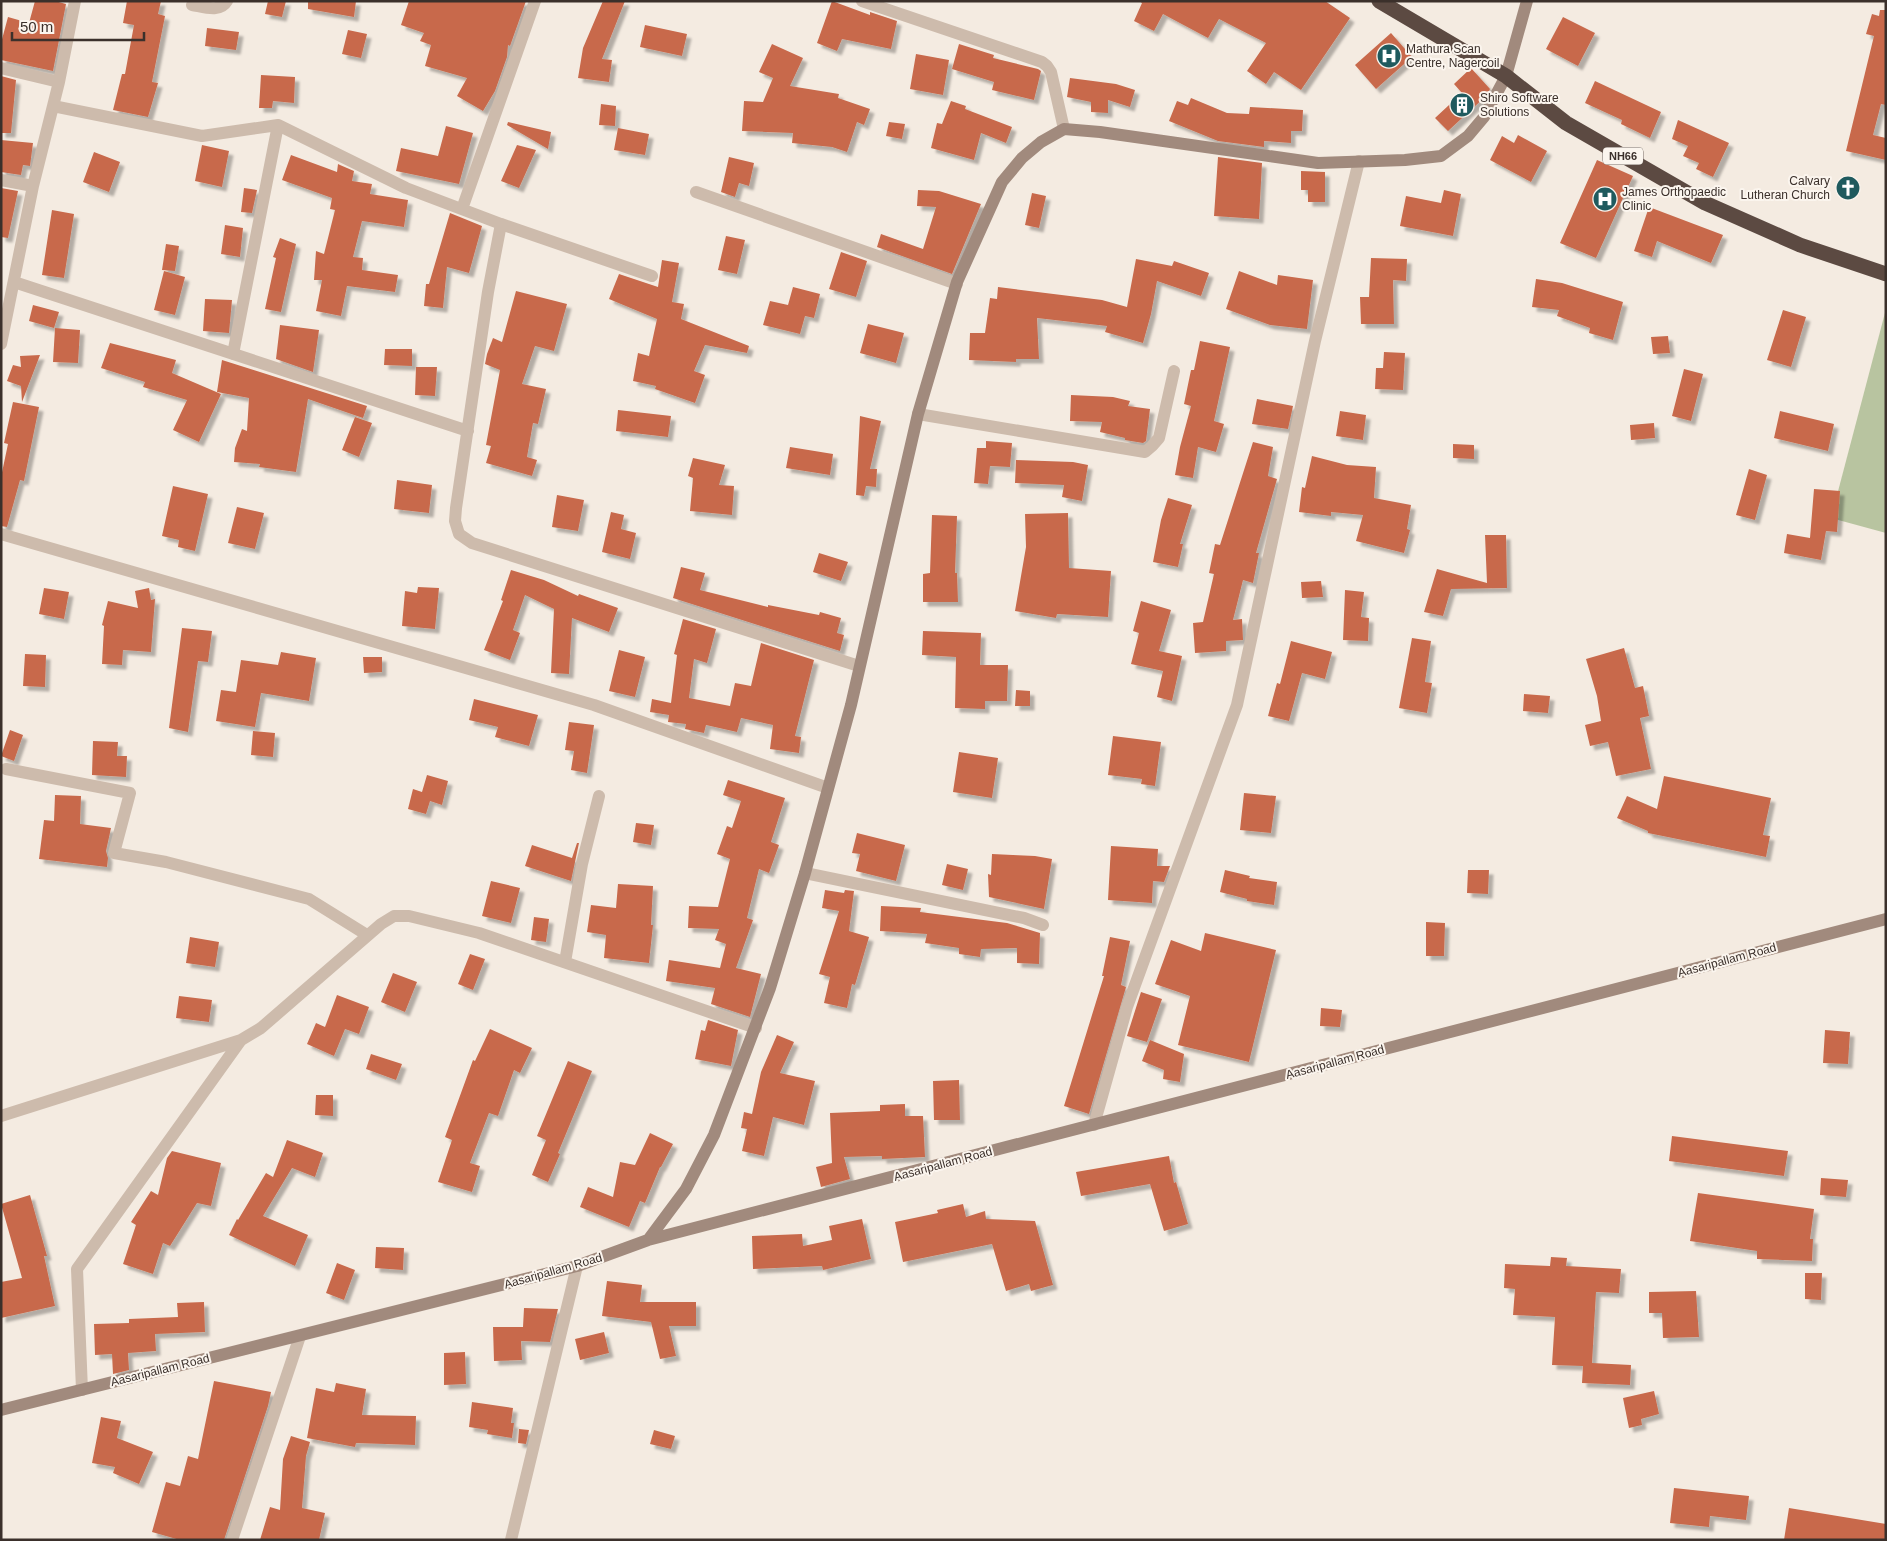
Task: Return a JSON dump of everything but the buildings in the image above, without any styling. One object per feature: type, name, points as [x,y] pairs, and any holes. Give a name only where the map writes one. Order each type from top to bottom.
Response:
[{"type":"highway","name":"NH66","points":[[1379,1],[1506,76],[1566,123],[1705,203],[1800,245],[1886,274]]},
{"type":"main road","points":[[648,1240],[686,1189],[710,1143],[770,988],[805,873],[851,705],[918,414],[956,284],[1002,182],[1022,158],[1041,142],[1064,129],[1100,132],[1318,163],[1405,160],[1441,156],[1468,136],[1484,117],[1506,76],[1527,1]]},
{"type":"main road","name":"Aasaripallam Road","points":[[1,1410],[577,1266],[648,1240],[1886,919]]},
{"type":"street","points":[[1,344],[5,310],[14,282],[33,186],[59,82],[75,1]]},
{"type":"street","points":[[192,4],[219,8],[225,6],[228,1]]},
{"type":"street","points":[[462,209],[535,1]]},
{"type":"street","points":[[862,1],[1042,62],[1047,66],[1053,77],[1064,129]]},
{"type":"street","points":[[1,68],[59,82]]},
{"type":"street","points":[[53,106],[202,136],[278,125],[406,188],[501,224],[652,276]]},
{"type":"street","points":[[233,354],[278,125]]},
{"type":"street","points":[[1094,1124],[1127,1007],[1237,705],[1315,341],[1359,161]]},
{"type":"street","points":[[1,180],[33,186]]},
{"type":"street","points":[[696,192],[956,284]]},
{"type":"street","points":[[501,224],[488,292],[455,521],[459,534],[472,543],[859,666]]},
{"type":"street","points":[[14,282],[468,431]]},
{"type":"street","points":[[918,414],[1145,452],[1159,438],[1174,371]]},
{"type":"street","points":[[1,534],[594,705],[828,788]]},
{"type":"street","points":[[6,769],[130,793],[114,853],[166,862],[309,899],[367,935]]},
{"type":"street","points":[[565,962],[582,864],[599,796]]},
{"type":"street","points":[[805,873],[1024,918],[1043,924]]},
{"type":"street","points":[[1,1116],[241,1040],[261,1028],[367,935],[394,916],[409,916],[479,933],[756,1028]]},
{"type":"street","points":[[82,1390],[77,1269],[241,1040]]},
{"type":"street","points":[[511,1540],[577,1266]]},
{"type":"street","points":[[232,1540],[300,1336]]},
{"type":"green space","points":[[1886,309],[1886,533],[1831,518]]},
{"type":"place","name":"Mathura Scan Centre, Nagercoil","points":[[1389,56]]},
{"type":"place","name":"Shiro Software Solutions","points":[[1462,105]]},
{"type":"place","name":"Calvary Lutheran Church","points":[[1848,188]]},
{"type":"place","name":"James Orthopaedic Clinic","points":[[1605,199]]}]
